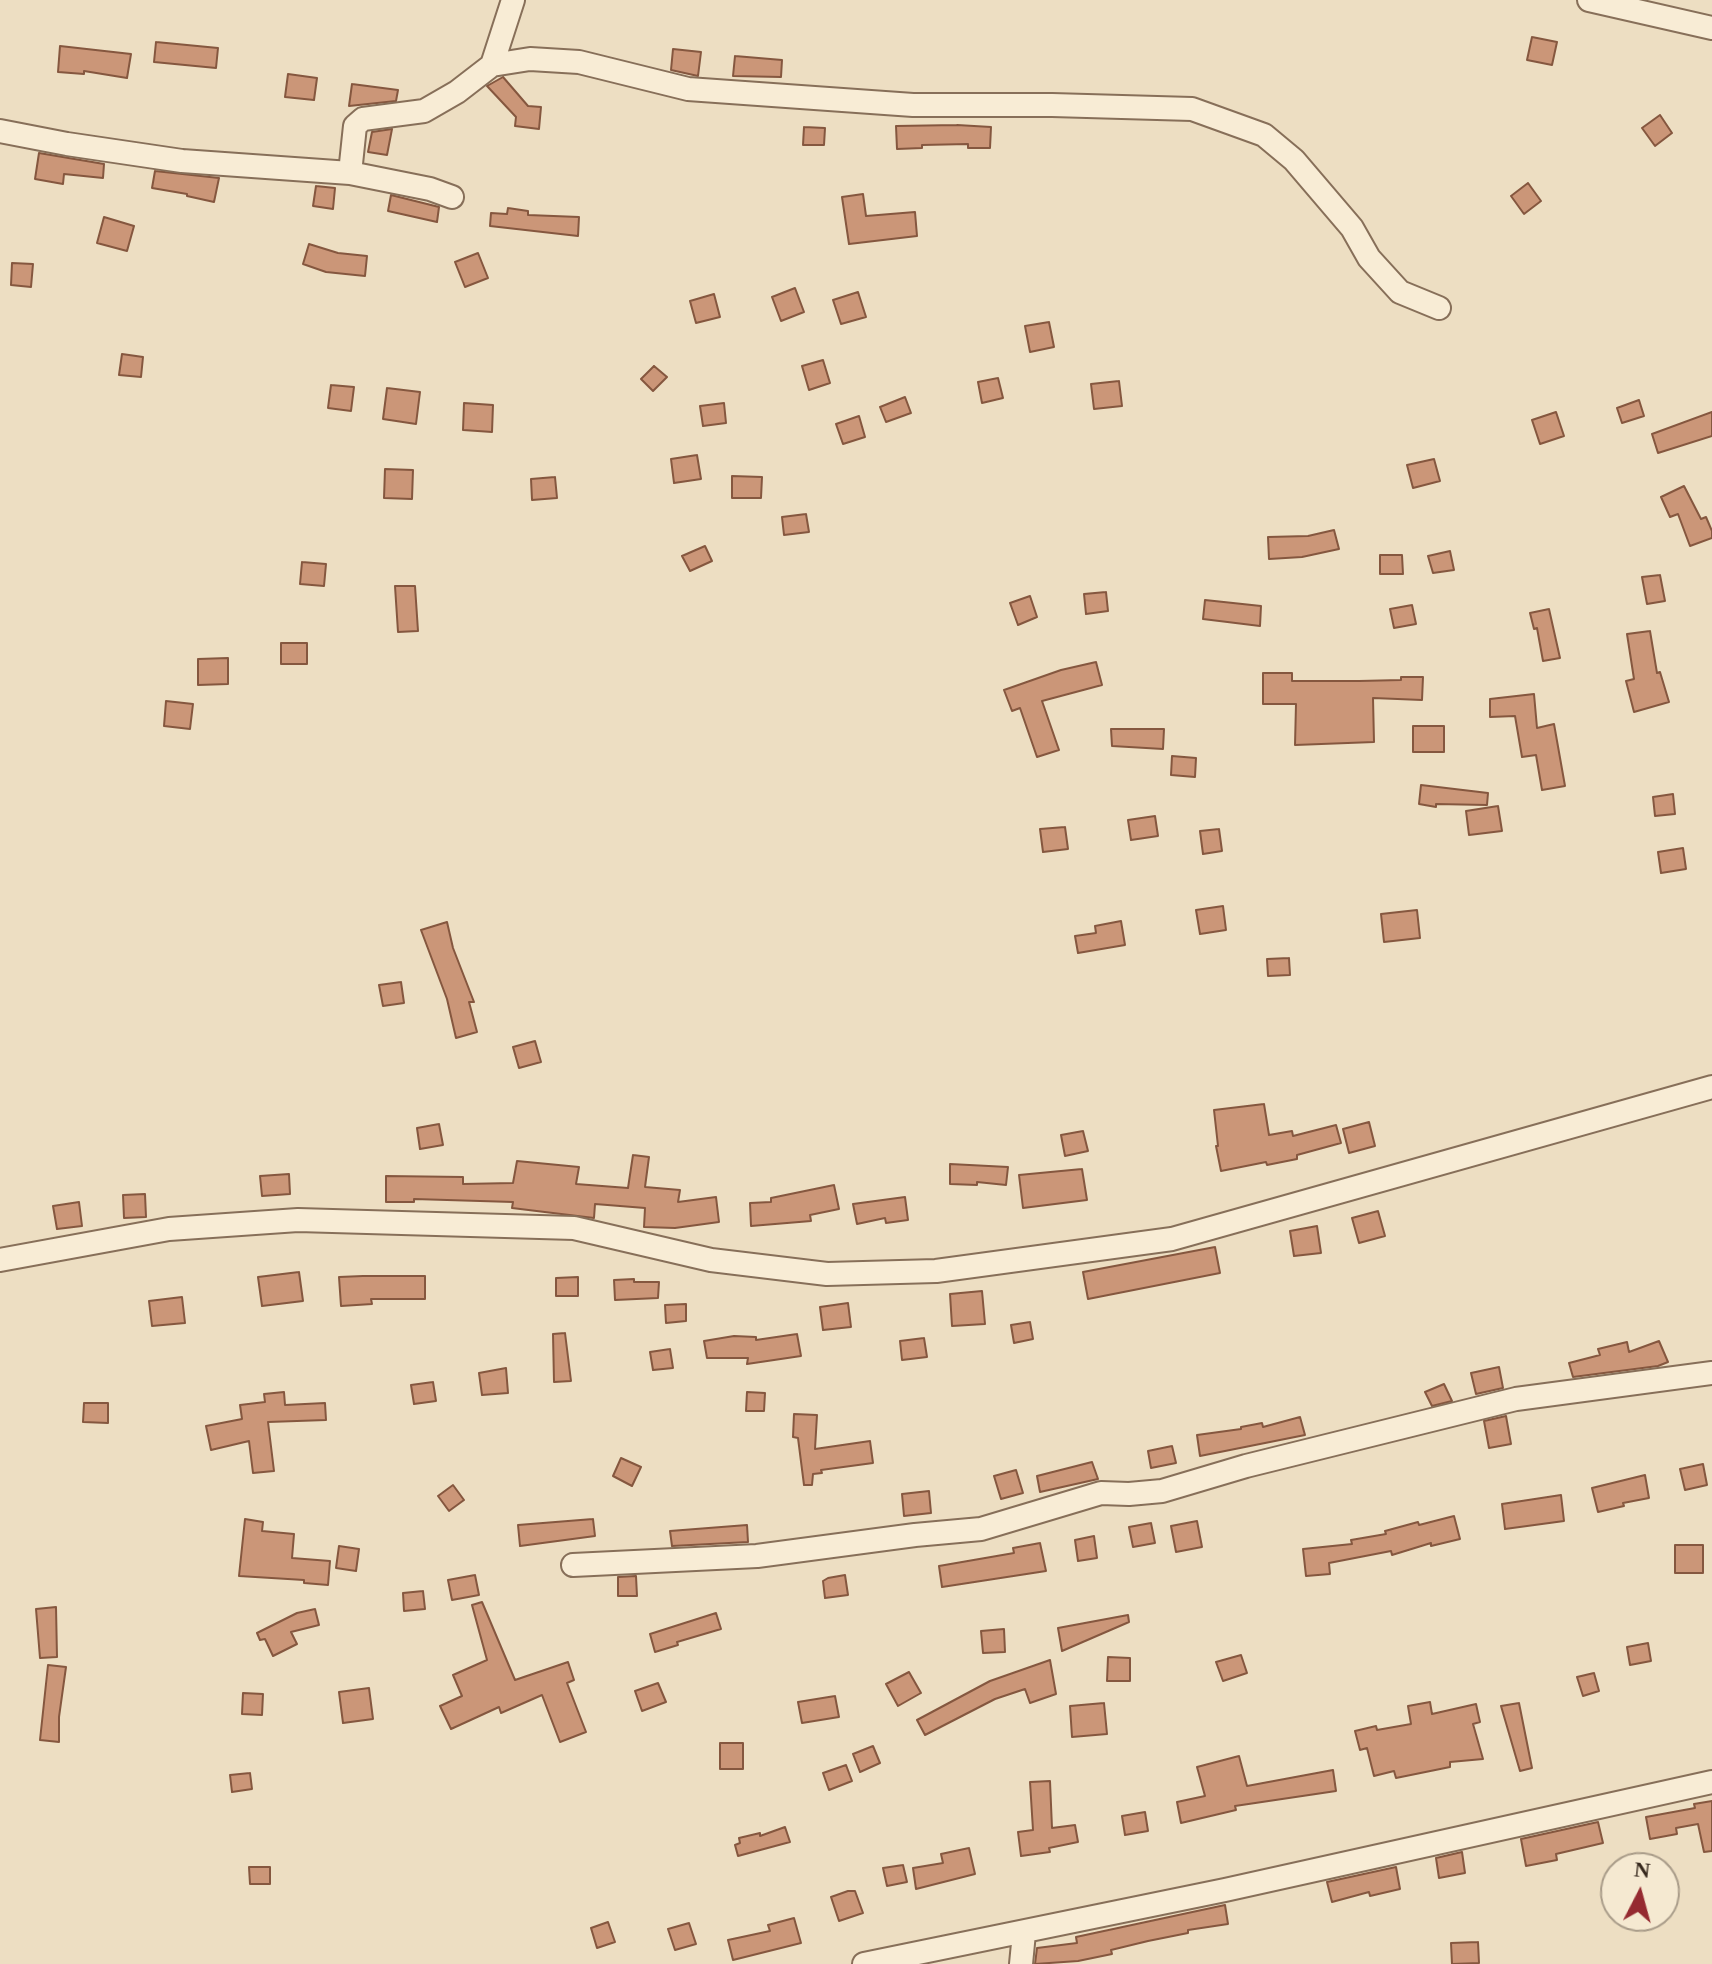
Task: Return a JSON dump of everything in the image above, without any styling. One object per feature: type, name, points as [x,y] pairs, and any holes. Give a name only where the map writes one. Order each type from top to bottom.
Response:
[{"type":"street","points":[[492,65],[513,0]]},
{"type":"street","points":[[1589,0],[1712,28]]},
{"type":"street","points":[[350,173],[355,126],[372,117],[424,111],[457,92],[492,65],[530,59],[579,62],[688,89],[913,105],[1192,109],[1264,135],[1294,160],[1352,228],[1369,258],[1400,292],[1439,308]]},
{"type":"street","points":[[0,131],[182,161],[350,173],[430,189],[452,197]]},
{"type":"street","points":[[0,1260],[169,1229],[298,1220],[574,1228],[711,1260],[827,1274],[936,1271],[1172,1239],[1712,1087]]},
{"type":"street","points":[[573,1565],[757,1556],[981,1529],[1101,1493],[1162,1491],[1246,1466],[1516,1399],[1712,1373]]},
{"type":"street","points":[[864,1964],[1024,1933],[1712,1782]]},
{"type":"street","points":[[1021,1964],[1024,1933]]},
{"type":"building","points":[[1532,37],[1557,42],[1552,65],[1527,60]]},
{"type":"building","points":[[156,42],[218,48],[216,68],[154,62]]},
{"type":"building","points":[[60,46],[131,54],[127,78],[84,71],[84,74],[58,72]]},
{"type":"building","points":[[673,49],[701,52],[698,76],[671,70]]},
{"type":"building","points":[[735,56],[782,60],[781,77],[733,76]]},
{"type":"building","points":[[288,74],[317,78],[314,100],[285,97]]},
{"type":"building","points":[[503,77],[528,106],[541,107],[539,129],[515,126],[516,117],[487,86]]},
{"type":"building","points":[[352,84],[398,90],[396,101],[349,106]]},
{"type":"building","points":[[1660,115],[1672,133],[1655,146],[1642,128]]},
{"type":"building","points":[[896,126],[991,127],[990,148],[968,148],[968,144],[897,149]]},
{"type":"building","points":[[804,127],[825,128],[824,145],[803,145]]},
{"type":"building","points":[[392,129],[387,155],[368,152],[372,132]]},
{"type":"building","points":[[39,153],[104,164],[103,178],[64,174],[63,184],[35,179]]},
{"type":"building","points":[[155,171],[219,178],[214,202],[152,188]]},
{"type":"building","points":[[1528,183],[1541,201],[1524,214],[1511,196]]},
{"type":"building","points":[[316,186],[335,188],[333,209],[313,206]]},
{"type":"building","points":[[863,194],[866,216],[915,212],[917,236],[849,244],[842,197]]},
{"type":"building","points":[[391,195],[439,207],[437,222],[388,211]]},
{"type":"building","points":[[508,208],[528,211],[528,215],[579,217],[578,236],[490,226],[491,213],[507,214]]},
{"type":"building","points":[[104,217],[134,226],[127,251],[97,243]]},
{"type":"building","points":[[309,244],[338,253],[367,256],[365,276],[326,272],[303,264]]},
{"type":"building","points":[[478,253],[488,278],[465,287],[455,262]]},
{"type":"building","points":[[12,263],[33,264],[31,287],[11,285]]},
{"type":"building","points":[[795,288],[804,312],[781,321],[772,297]]},
{"type":"building","points":[[858,292],[866,317],[841,324],[833,300]]},
{"type":"building","points":[[714,294],[720,317],[696,323],[690,301]]},
{"type":"building","points":[[1049,322],[1054,347],[1030,352],[1025,326]]},
{"type":"building","points":[[122,354],[143,357],[141,377],[119,375]]},
{"type":"building","points":[[823,360],[830,383],[809,390],[802,366]]},
{"type":"building","points":[[654,366],[667,377],[653,391],[641,379]]},
{"type":"building","points":[[998,378],[1003,398],[982,403],[978,382]]},
{"type":"building","points":[[1119,381],[1122,406],[1094,409],[1091,384]]},
{"type":"building","points":[[331,385],[354,387],[351,411],[328,408]]},
{"type":"building","points":[[387,388],[420,392],[416,424],[383,419]]},
{"type":"building","points":[[905,397],[911,413],[886,422],[880,407]]},
{"type":"building","points":[[1639,400],[1644,416],[1622,423],[1617,408]]},
{"type":"building","points":[[464,403],[493,405],[492,432],[463,430]]},
{"type":"building","points":[[724,403],[726,423],[703,426],[700,406]]},
{"type":"building","points":[[1556,412],[1564,436],[1540,444],[1532,420]]},
{"type":"building","points":[[1712,412],[1712,436],[1658,453],[1652,434]]},
{"type":"building","points":[[859,416],[865,437],[843,444],[836,424]]},
{"type":"building","points":[[697,455],[701,479],[674,483],[671,459]]},
{"type":"building","points":[[1434,459],[1440,481],[1413,488],[1407,465]]},
{"type":"building","points":[[385,469],[413,470],[412,499],[384,498]]},
{"type":"building","points":[[732,476],[762,477],[761,498],[732,498]]},
{"type":"building","points":[[555,477],[557,498],[532,500],[531,479]]},
{"type":"building","points":[[1684,486],[1701,519],[1706,517],[1712,531],[1712,538],[1690,546],[1678,514],[1670,517],[1661,497]]},
{"type":"building","points":[[806,514],[809,532],[784,535],[782,517]]},
{"type":"building","points":[[1334,530],[1339,549],[1302,557],[1269,559],[1268,537],[1308,536]]},
{"type":"building","points":[[705,546],[712,561],[690,571],[682,556]]},
{"type":"building","points":[[1450,551],[1454,570],[1433,573],[1428,556]]},
{"type":"building","points":[[1380,555],[1402,555],[1403,574],[1380,574]]},
{"type":"building","points":[[302,562],[326,564],[324,586],[300,584]]},
{"type":"building","points":[[1660,575],[1665,601],[1647,604],[1642,577]]},
{"type":"building","points":[[395,586],[415,586],[418,631],[398,632]]},
{"type":"building","points":[[1106,592],[1108,611],[1086,614],[1084,594]]},
{"type":"building","points":[[1030,596],[1037,617],[1018,625],[1010,603]]},
{"type":"building","points":[[1205,600],[1261,606],[1260,626],[1203,619]]},
{"type":"building","points":[[1412,605],[1416,624],[1394,628],[1390,609]]},
{"type":"building","points":[[1549,609],[1560,658],[1543,661],[1537,628],[1534,629],[1530,613]]},
{"type":"building","points":[[1650,631],[1657,673],[1660,672],[1669,702],[1634,712],[1626,681],[1634,679],[1627,634]]},
{"type":"building","points":[[281,643],[307,643],[307,664],[281,664]]},
{"type":"building","points":[[228,658],[228,684],[198,685],[198,659]]},
{"type":"building","points":[[1096,662],[1102,685],[1042,701],[1059,750],[1037,757],[1020,708],[1012,711],[1004,690],[1061,670]]},
{"type":"building","points":[[1263,673],[1292,673],[1292,681],[1423,677],[1422,700],[1373,698],[1374,742],[1295,745],[1296,704],[1263,704]]},
{"type":"building","points":[[1534,694],[1537,728],[1554,724],[1565,786],[1542,790],[1536,755],[1522,757],[1515,716],[1490,717],[1490,699]]},
{"type":"building","points":[[166,701],[193,704],[190,729],[164,726]]},
{"type":"building","points":[[1413,726],[1444,726],[1444,752],[1413,752]]},
{"type":"building","points":[[1111,729],[1164,729],[1163,749],[1112,746]]},
{"type":"building","points":[[1172,756],[1196,758],[1195,777],[1171,775]]},
{"type":"building","points":[[1421,785],[1488,793],[1487,805],[1436,804],[1436,807],[1419,804]]},
{"type":"building","points":[[1673,794],[1675,814],[1655,816],[1653,797]]},
{"type":"building","points":[[1498,806],[1502,831],[1469,835],[1466,811]]},
{"type":"building","points":[[1155,816],[1158,836],[1131,840],[1128,820]]},
{"type":"building","points":[[1065,827],[1068,849],[1043,852],[1040,829]]},
{"type":"building","points":[[1219,829],[1222,851],[1203,854],[1200,831]]},
{"type":"building","points":[[1683,848],[1686,869],[1661,873],[1658,852]]},
{"type":"building","points":[[1223,906],[1226,930],[1200,934],[1196,910]]},
{"type":"building","points":[[1417,910],[1420,938],[1384,942],[1381,914]]},
{"type":"building","points":[[1121,921],[1125,945],[1078,953],[1075,936],[1096,933],[1095,926]]},
{"type":"building","points":[[447,922],[453,948],[474,1002],[469,1002],[477,1032],[456,1038],[447,999],[421,930]]},
{"type":"building","points":[[1289,958],[1290,975],[1268,976],[1267,959]]},
{"type":"building","points":[[401,982],[404,1003],[383,1006],[379,985]]},
{"type":"building","points":[[535,1041],[541,1062],[519,1068],[513,1047]]},
{"type":"building","points":[[1264,1104],[1269,1135],[1292,1131],[1293,1136],[1336,1125],[1341,1143],[1297,1155],[1297,1159],[1221,1171],[1214,1110]]},
{"type":"building","points":[[1369,1122],[1375,1146],[1349,1153],[1343,1129]]},
{"type":"building","points":[[439,1124],[443,1145],[420,1149],[417,1128]]},
{"type":"building","points":[[1083,1131],[1088,1151],[1065,1156],[1061,1135]]},
{"type":"building","points":[[633,1155],[649,1157],[645,1187],[680,1190],[678,1202],[716,1197],[719,1222],[675,1228],[644,1227],[645,1208],[595,1204],[594,1218],[512,1208],[513,1202],[414,1199],[414,1202],[386,1202],[386,1176],[463,1177],[463,1184],[513,1183],[517,1161],[579,1167],[576,1184],[628,1188]]},
{"type":"building","points":[[950,1164],[1008,1167],[1006,1185],[977,1182],[977,1185],[950,1184]]},
{"type":"building","points":[[1082,1169],[1087,1200],[1023,1208],[1019,1175]]},
{"type":"building","points":[[289,1174],[290,1194],[262,1196],[260,1176]]},
{"type":"building","points":[[834,1185],[839,1209],[810,1215],[811,1221],[751,1226],[750,1203],[771,1202],[771,1198]]},
{"type":"building","points":[[145,1194],[146,1217],[124,1218],[123,1195]]},
{"type":"building","points":[[905,1197],[908,1220],[886,1223],[885,1218],[857,1224],[853,1204]]},
{"type":"building","points":[[79,1202],[82,1226],[57,1229],[53,1206]]},
{"type":"building","points":[[1378,1211],[1385,1236],[1359,1243],[1352,1218]]},
{"type":"building","points":[[1317,1226],[1321,1253],[1294,1256],[1290,1231]]},
{"type":"building","points":[[1215,1247],[1220,1273],[1088,1299],[1083,1272]]},
{"type":"building","points":[[299,1272],[303,1301],[262,1306],[258,1277]]},
{"type":"building","points":[[425,1276],[425,1299],[371,1299],[372,1304],[341,1306],[339,1277]]},
{"type":"building","points":[[578,1277],[578,1296],[556,1296],[556,1278]]},
{"type":"building","points":[[634,1279],[634,1282],[659,1282],[658,1298],[615,1300],[614,1280]]},
{"type":"building","points":[[982,1291],[985,1324],[952,1326],[950,1294]]},
{"type":"building","points":[[182,1297],[185,1323],[152,1326],[149,1301]]},
{"type":"building","points":[[848,1303],[851,1327],[823,1330],[820,1307]]},
{"type":"building","points":[[686,1304],[686,1321],[666,1323],[665,1305]]},
{"type":"building","points":[[1030,1322],[1033,1339],[1014,1343],[1011,1325]]},
{"type":"building","points":[[565,1333],[571,1381],[554,1382],[553,1334]]},
{"type":"building","points":[[797,1334],[801,1356],[747,1364],[748,1358],[707,1358],[704,1341],[734,1336],[756,1337],[756,1340]]},
{"type":"building","points":[[924,1338],[927,1357],[902,1360],[900,1341]]},
{"type":"building","points":[[1659,1341],[1668,1362],[1573,1377],[1569,1363],[1600,1355],[1598,1349],[1627,1342],[1629,1352]]},
{"type":"building","points":[[670,1349],[673,1368],[653,1370],[650,1352]]},
{"type":"building","points":[[1499,1367],[1503,1388],[1476,1394],[1471,1373]]},
{"type":"building","points":[[506,1368],[508,1393],[482,1395],[479,1373]]},
{"type":"building","points":[[433,1382],[436,1401],[414,1404],[411,1385]]},
{"type":"building","points":[[1444,1384],[1452,1401],[1432,1406],[1425,1392]]},
{"type":"building","points":[[284,1392],[285,1405],[325,1403],[326,1420],[268,1422],[274,1471],[253,1473],[249,1441],[211,1450],[206,1426],[242,1419],[240,1405],[265,1402],[264,1394]]},
{"type":"building","points":[[747,1392],[765,1393],[764,1411],[746,1411]]},
{"type":"building","points":[[84,1403],[108,1403],[108,1423],[83,1422]]},
{"type":"building","points":[[794,1414],[817,1415],[815,1449],[870,1441],[873,1463],[821,1470],[822,1473],[813,1474],[812,1485],[804,1485],[798,1438],[793,1437]]},
{"type":"building","points":[[1506,1416],[1511,1444],[1489,1448],[1484,1421]]},
{"type":"building","points":[[1300,1417],[1305,1435],[1200,1456],[1197,1435],[1262,1423],[1263,1427]]},
{"type":"building","points":[[1172,1446],[1176,1463],[1151,1468],[1148,1451]]},
{"type":"building","points":[[621,1458],[641,1467],[632,1486],[613,1476]]},
{"type":"building","points":[[1092,1462],[1098,1479],[1040,1492],[1037,1476]]},
{"type":"building","points":[[1703,1464],[1707,1485],[1685,1490],[1680,1469]]},
{"type":"building","points":[[1016,1470],[1023,1493],[1001,1499],[994,1476]]},
{"type":"building","points":[[1645,1475],[1649,1498],[1598,1512],[1592,1488]]},
{"type":"building","points":[[453,1485],[464,1500],[449,1511],[438,1496]]},
{"type":"building","points":[[929,1491],[931,1513],[904,1516],[902,1494]]},
{"type":"building","points":[[1561,1495],[1564,1521],[1505,1529],[1502,1504]]},
{"type":"building","points":[[1454,1516],[1460,1539],[1431,1546],[1431,1543],[1392,1555],[1391,1551],[1329,1563],[1330,1574],[1306,1576],[1303,1549],[1352,1544],[1351,1540]]},
{"type":"building","points":[[245,1519],[263,1522],[262,1531],[294,1534],[292,1558],[330,1561],[328,1585],[304,1583],[304,1580],[239,1576]]},
{"type":"building","points":[[593,1519],[595,1536],[520,1546],[518,1525]]},
{"type":"building","points":[[1197,1521],[1202,1547],[1176,1552],[1171,1526]]},
{"type":"building","points":[[1151,1523],[1155,1543],[1133,1547],[1129,1527]]},
{"type":"building","points":[[747,1525],[748,1542],[672,1546],[670,1531]]},
{"type":"building","points":[[1094,1536],[1097,1558],[1078,1561],[1075,1540]]},
{"type":"building","points":[[1040,1543],[1046,1571],[942,1587],[939,1566],[1014,1553],[1013,1548]]},
{"type":"building","points":[[1675,1545],[1703,1545],[1703,1573],[1675,1573]]},
{"type":"building","points":[[339,1546],[359,1549],[356,1571],[336,1568]]},
{"type":"building","points":[[475,1575],[479,1595],[452,1600],[448,1580]]},
{"type":"building","points":[[845,1575],[848,1595],[825,1598],[823,1581]]},
{"type":"building","points":[[636,1576],[637,1596],[618,1596],[618,1577]]},
{"type":"building","points":[[423,1591],[425,1609],[404,1611],[403,1593]]},
{"type":"building","points":[[482,1602],[515,1680],[568,1662],[574,1680],[567,1683],[586,1732],[560,1742],[542,1695],[501,1713],[499,1707],[451,1729],[440,1706],[462,1696],[453,1675],[487,1660],[472,1605]]},
{"type":"building","points":[[56,1607],[57,1657],[40,1658],[36,1609]]},
{"type":"building","points":[[315,1609],[319,1625],[291,1632],[297,1644],[273,1656],[265,1639],[260,1640],[257,1633],[297,1613]]},
{"type":"building","points":[[716,1613],[721,1629],[655,1652],[650,1634]]},
{"type":"building","points":[[1128,1615],[1129,1622],[1062,1651],[1058,1628]]},
{"type":"building","points":[[1004,1629],[1005,1652],[983,1653],[981,1631]]},
{"type":"building","points":[[1648,1643],[1651,1661],[1630,1665],[1627,1647]]},
{"type":"building","points":[[1241,1655],[1247,1673],[1223,1681],[1216,1662]]},
{"type":"building","points":[[1108,1657],[1130,1658],[1130,1681],[1107,1681]]},
{"type":"building","points":[[1050,1660],[1056,1694],[1030,1703],[1025,1689],[995,1699],[925,1735],[917,1720],[990,1681]]},
{"type":"building","points":[[48,1665],[66,1667],[59,1742],[40,1740]]},
{"type":"building","points":[[909,1672],[921,1693],[898,1706],[886,1684]]},
{"type":"building","points":[[1594,1673],[1599,1691],[1583,1696],[1577,1677]]},
{"type":"building","points":[[658,1683],[666,1702],[642,1711],[635,1691]]},
{"type":"building","points":[[369,1688],[373,1719],[343,1723],[339,1692]]},
{"type":"building","points":[[243,1693],[263,1694],[262,1715],[242,1714]]},
{"type":"building","points":[[835,1696],[839,1717],[802,1723],[798,1702]]},
{"type":"building","points":[[1430,1702],[1432,1714],[1476,1704],[1480,1722],[1473,1724],[1483,1759],[1450,1762],[1450,1767],[1396,1778],[1394,1771],[1374,1776],[1367,1748],[1360,1750],[1355,1731],[1411,1724],[1408,1706]]},
{"type":"building","points":[[1104,1703],[1107,1734],[1072,1737],[1070,1706]]},
{"type":"building","points":[[1519,1703],[1532,1768],[1520,1771],[1501,1706]]},
{"type":"building","points":[[720,1743],[743,1743],[743,1769],[720,1769]]},
{"type":"building","points":[[873,1746],[880,1763],[860,1772],[853,1754]]},
{"type":"building","points":[[1239,1756],[1247,1786],[1333,1770],[1336,1791],[1235,1806],[1236,1810],[1181,1823],[1177,1802],[1205,1796],[1197,1767]]},
{"type":"building","points":[[846,1765],[852,1781],[829,1790],[823,1773]]},
{"type":"building","points":[[250,1773],[252,1789],[232,1792],[230,1775]]},
{"type":"building","points":[[1050,1781],[1052,1828],[1075,1825],[1078,1842],[1049,1848],[1050,1852],[1021,1856],[1018,1832],[1033,1830],[1030,1782]]},
{"type":"building","points":[[1712,1801],[1712,1851],[1704,1852],[1698,1824],[1676,1828],[1677,1834],[1650,1839],[1646,1817],[1695,1808],[1694,1804]]},
{"type":"building","points":[[1145,1812],[1148,1831],[1125,1835],[1122,1816]]},
{"type":"building","points":[[1598,1822],[1603,1843],[1556,1854],[1557,1860],[1526,1866],[1521,1839]]},
{"type":"building","points":[[785,1827],[790,1842],[738,1856],[735,1845],[740,1843],[739,1838],[760,1833],[760,1836]]},
{"type":"building","points":[[969,1848],[975,1874],[916,1889],[913,1868],[943,1863],[941,1854]]},
{"type":"building","points":[[1462,1852],[1465,1873],[1439,1878],[1436,1858]]},
{"type":"building","points":[[903,1865],[907,1882],[887,1886],[883,1868]]},
{"type":"building","points":[[249,1867],[270,1867],[270,1884],[250,1884]]},
{"type":"building","points":[[1396,1867],[1400,1889],[1370,1896],[1369,1892],[1332,1902],[1327,1882]]},
{"type":"building","points":[[855,1891],[863,1913],[839,1921],[831,1897]]},
{"type":"building","points":[[1225,1905],[1228,1924],[1188,1930],[1188,1933],[1111,1950],[1112,1954],[1078,1961],[1035,1964],[1037,1948],[1077,1943],[1076,1937]]},
{"type":"building","points":[[794,1918],[801,1943],[733,1960],[728,1940],[770,1931],[768,1925]]},
{"type":"building","points":[[608,1922],[615,1942],[597,1948],[591,1928]]},
{"type":"building","points":[[689,1923],[696,1944],[675,1950],[668,1929]]},
{"type":"building","points":[[1478,1942],[1479,1963],[1452,1964],[1451,1943]]}]
